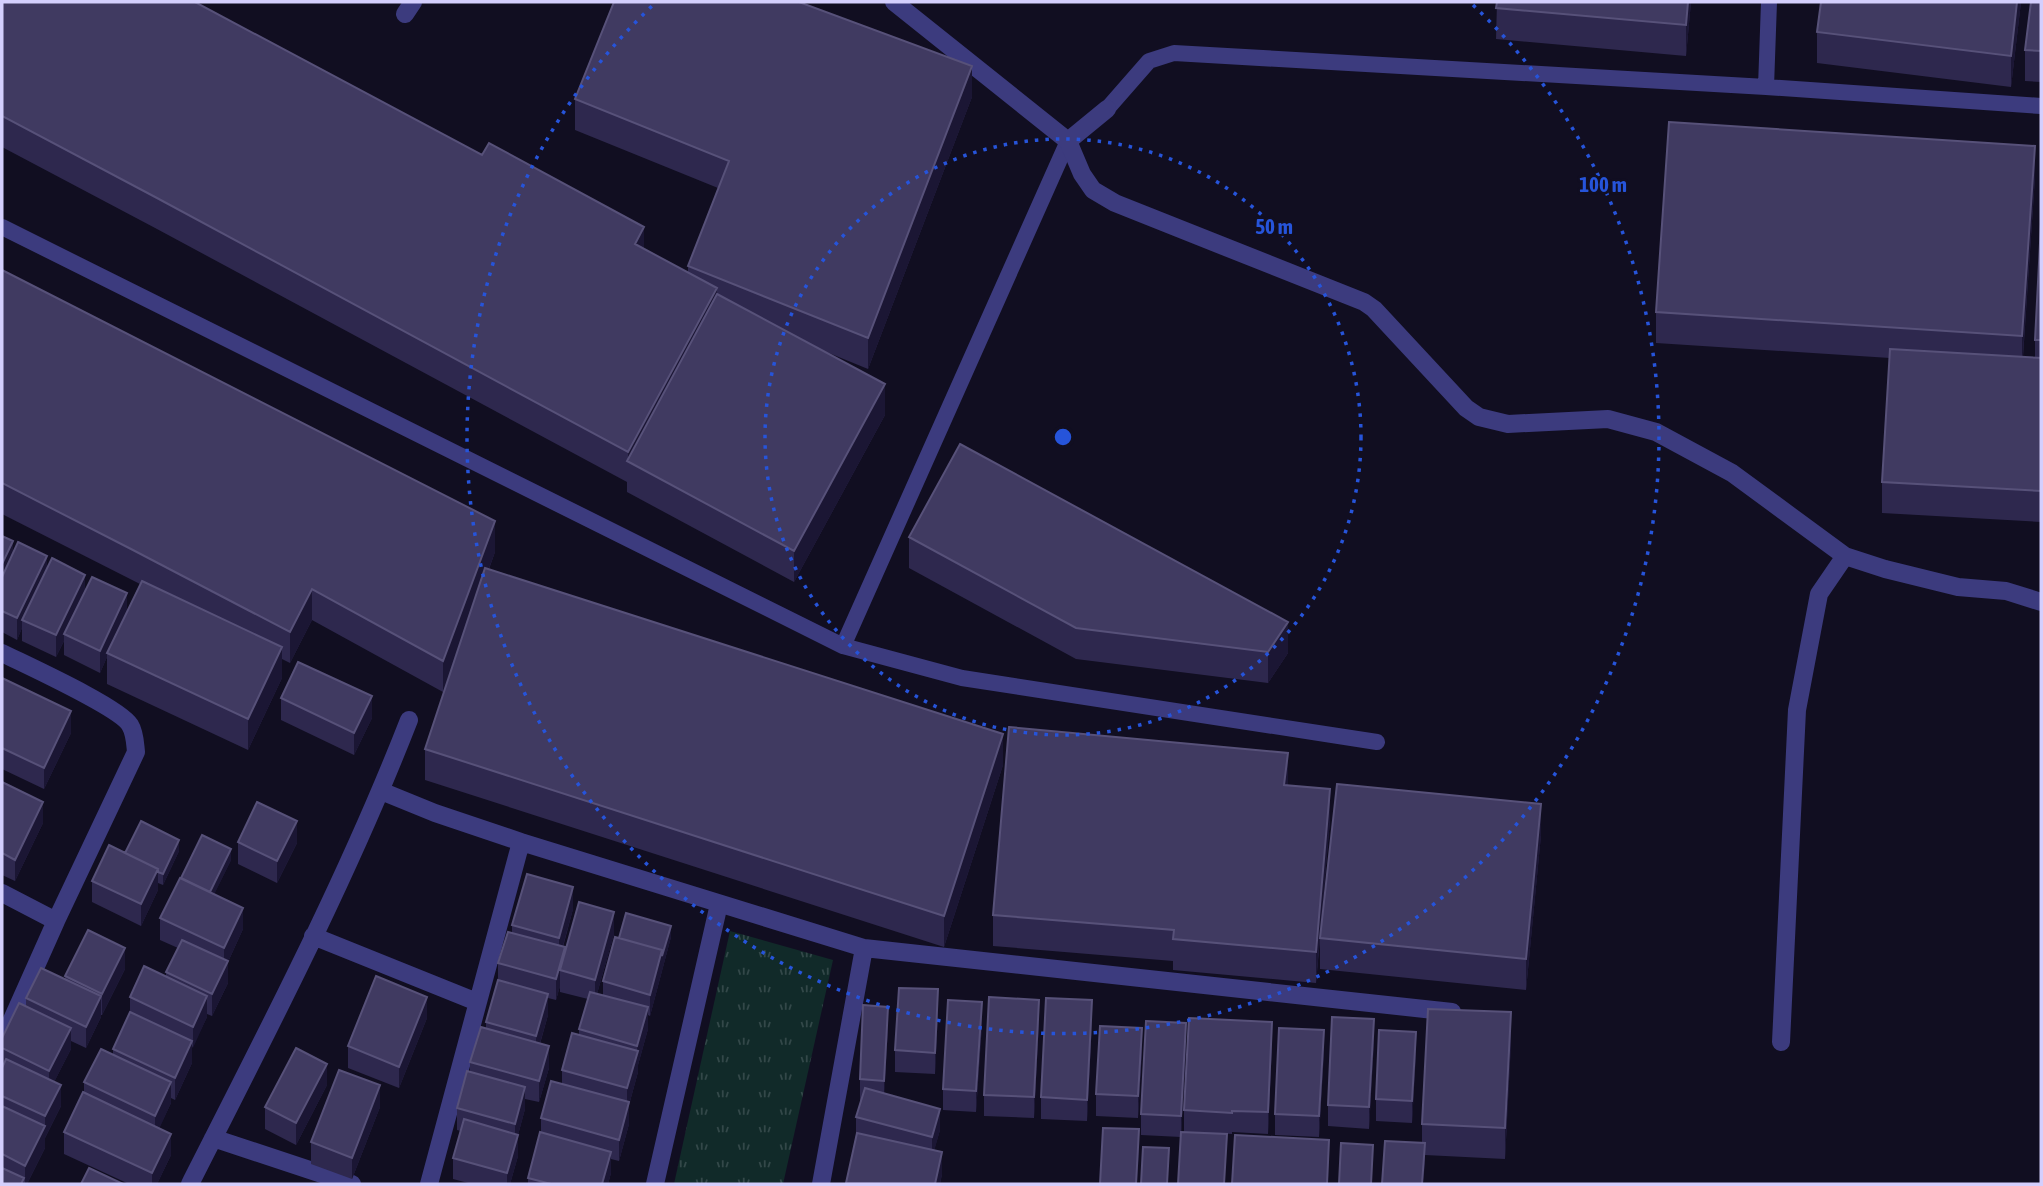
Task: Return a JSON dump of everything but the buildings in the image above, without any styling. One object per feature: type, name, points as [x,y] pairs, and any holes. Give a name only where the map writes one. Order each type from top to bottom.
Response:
[{"type":"street","points":[[894,2],[1068,141],[1082,174],[1093,190],[1115,203],[1364,302],[1374,309],[1466,408],[1479,417],[1508,424],[1608,419],[1656,432],[1732,473],[1845,556],[1958,587],[2006,591],[2041,602]]},
{"type":"street","points":[[1068,141],[1107,109]]},
{"type":"street","points":[[1781,1042],[1797,710],[1819,594],[1845,556]]},
{"type":"street","points":[[2,653],[110,708],[130,724],[136,752],[6,1023],[2,1042]]},
{"type":"street","points":[[190,1184],[313,936],[381,791],[409,720]]},
{"type":"street","points":[[381,791],[435,813],[521,842],[864,948],[1472,1014]]},
{"type":"street","points":[[429,1184],[521,842]]},
{"type":"street","points":[[2,893],[56,921]]},
{"type":"street","points":[[655,1184],[719,904]]},
{"type":"street","points":[[313,936],[477,1002]]},
{"type":"street","points":[[821,1184],[864,948]]},
{"type":"street","points":[[213,1138],[352,1184]]},
{"type":"lane","points":[[1766,87],[1769,2]]},
{"type":"lane","points":[[1107,109],[1149,61],[1174,53],[1766,87],[2041,106]]},
{"type":"lane","points":[[843,646],[1068,141]]},
{"type":"lane","points":[[2,227],[843,646],[962,678],[1377,742]]},
{"type":"green space","points":[[730,931],[833,960],[783,1184],[674,1184]]}]
